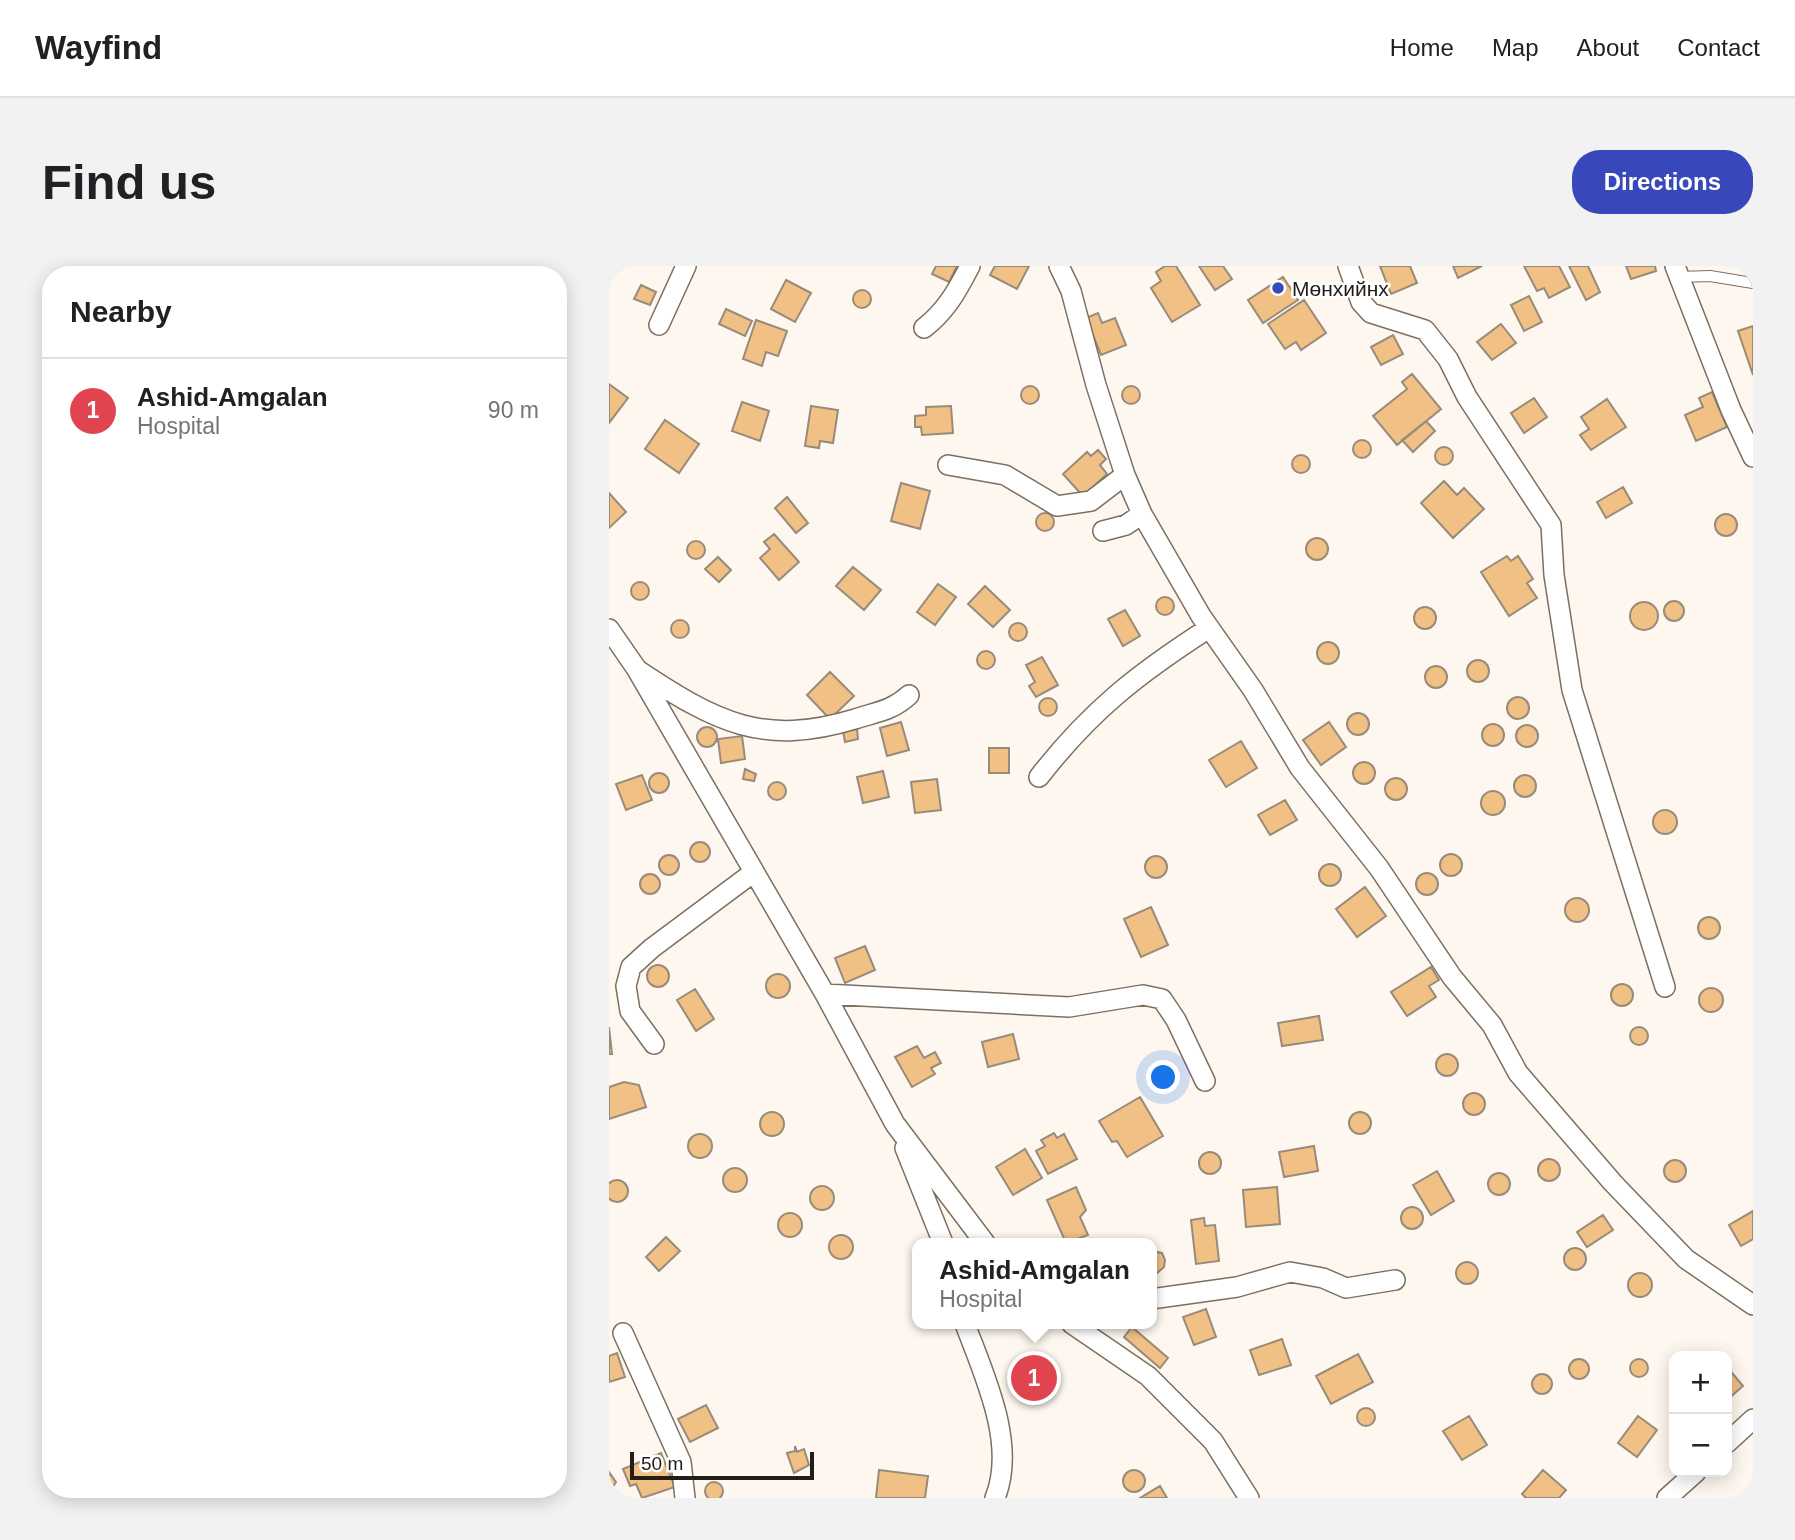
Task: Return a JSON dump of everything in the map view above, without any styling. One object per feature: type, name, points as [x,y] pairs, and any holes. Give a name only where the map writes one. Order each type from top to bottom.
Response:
[{"type":"street","points":[[659,325],[686,266]]},
{"type":"street","points":[[924,328],[940,316],[953,299],[970,266]]},
{"type":"street","points":[[1059,266],[1071,291],[1125,475],[1142,514],[1209,628],[1253,690],[1300,768],[1378,868],[1452,977],[1492,1025],[1518,1073],[1605,1174],[1686,1259],[1753,1305]]},
{"type":"street","points":[[1348,266],[1361,302],[1371,313],[1425,330],[1448,359],[1467,397],[1551,525],[1554,575],[1572,690],[1665,987]]},
{"type":"street","points":[[1677,272],[1731,410],[1753,457]]},
{"type":"street","points":[[948,464],[1005,475],[1057,506],[1091,501],[1125,475]]},
{"type":"street","points":[[1103,531],[1126,525],[1142,514]]},
{"type":"street","points":[[1039,777],[1107,700],[1164,656],[1209,628]]},
{"type":"street","points":[[609,629],[636,668],[825,994],[895,1124],[941,1238]]},
{"type":"street","points":[[636,668],[696,709],[752,728],[771,730],[813,731],[836,726],[897,707],[909,695]]},
{"type":"street","points":[[654,1044],[630,1011],[626,986],[631,967],[754,872]]},
{"type":"street","points":[[825,994],[1069,1007],[1143,995],[1162,999],[1176,1020],[1205,1081]]},
{"type":"street","points":[[895,1124],[981,1238]]},
{"type":"street","points":[[1157,1298],[1237,1287],[1290,1272],[1323,1279],[1346,1288],[1395,1280]]},
{"type":"street","points":[[967,1329],[997,1412],[1001,1482],[995,1498]]},
{"type":"street","points":[[1079,1329],[1148,1376],[1213,1441],[1249,1498]]},
{"type":"street","points":[[624,1333],[681,1462],[685,1498]]},
{"type":"street","points":[[1732,1438],[1753,1419]]},
{"type":"street","points":[[1667,1498],[1690,1477]]},
{"type":"lane","points":[[1677,272],[1753,283]]},
{"type":"building","points":[[936,266],[957,266],[949,282],[932,274]]},
{"type":"building","points":[[995,266],[1029,266],[1017,289],[990,275]]},
{"type":"building","points":[[1165,266],[1176,266],[1200,305],[1172,322],[1151,288],[1161,281],[1156,272]]},
{"type":"building","points":[[1199,266],[1223,266],[1232,279],[1215,290]]},
{"type":"building","points":[[1380,266],[1410,266],[1417,283],[1391,294]]},
{"type":"building","points":[[1453,266],[1482,266],[1458,278]]},
{"type":"building","points":[[1524,266],[1559,266],[1570,287],[1549,298],[1544,288],[1537,291]]},
{"type":"building","points":[[1569,266],[1588,266],[1600,292],[1586,300]]},
{"type":"building","points":[[1626,266],[1655,266],[1656,271],[1631,279]]},
{"type":"building","points":[[1283,277],[1298,300],[1263,323],[1248,300]]},
{"type":"building","points":[[786,280],[811,293],[795,322],[771,309]]},
{"type":"building","points":[[641,285],[656,292],[650,305],[634,299]]},
{"type":"building","points":[[862,290],[868,293],[871,299],[868,305],[862,308],[856,305],[853,299],[856,293]]},
{"type":"building","points":[[1529,296],[1542,322],[1524,331],[1511,305]]},
{"type":"building","points":[[1304,300],[1326,333],[1301,350],[1296,342],[1285,349],[1268,324]]},
{"type":"building","points":[[726,309],[752,321],[745,336],[719,324]]},
{"type":"building","points":[[1098,313],[1102,323],[1115,318],[1126,345],[1101,355],[1086,318]]},
{"type":"building","points":[[756,320],[787,331],[778,356],[766,352],[762,366],[743,359]]},
{"type":"building","points":[[1501,324],[1516,343],[1492,360],[1477,342]]},
{"type":"building","points":[[1753,326],[1753,375],[1738,331]]},
{"type":"building","points":[[1393,335],[1403,354],[1381,365],[1371,347]]},
{"type":"building","points":[[1412,374],[1441,409],[1397,445],[1373,416],[1407,389],[1402,382]]},
{"type":"building","points":[[609,384],[628,398],[609,423]]},
{"type":"building","points":[[1030,386],[1036,389],[1039,395],[1036,401],[1030,404],[1024,401],[1021,395],[1024,389]]},
{"type":"building","points":[[1131,386],[1137,389],[1140,395],[1137,401],[1131,404],[1125,401],[1122,395],[1125,389]]},
{"type":"building","points":[[1712,392],[1727,427],[1696,441],[1685,415],[1703,407],[1699,398]]},
{"type":"building","points":[[1534,398],[1547,417],[1524,433],[1511,413]]},
{"type":"building","points":[[1607,399],[1626,427],[1591,450],[1580,435],[1589,429],[1581,417]]},
{"type":"building","points":[[742,402],[769,411],[760,441],[732,431]]},
{"type":"building","points":[[811,406],[838,410],[833,443],[820,441],[819,448],[805,446]]},
{"type":"building","points":[[951,406],[953,433],[922,435],[921,427],[915,427],[915,416],[926,415],[926,407]]},
{"type":"building","points":[[665,420],[699,444],[679,473],[645,449]]},
{"type":"building","points":[[1426,421],[1435,431],[1413,452],[1402,440]]},
{"type":"building","points":[[1362,440],[1368,443],[1371,449],[1368,455],[1362,458],[1356,455],[1353,449],[1356,443]]},
{"type":"building","points":[[1444,447],[1450,450],[1453,456],[1450,462],[1444,465],[1438,462],[1435,456],[1438,450]]},
{"type":"building","points":[[1098,450],[1106,459],[1100,465],[1107,474],[1083,496],[1063,474],[1087,452],[1091,456]]},
{"type":"building","points":[[1301,455],[1307,458],[1310,464],[1307,470],[1301,473],[1295,470],[1292,464],[1295,458]]},
{"type":"building","points":[[1444,481],[1457,495],[1464,488],[1484,509],[1453,538],[1421,503]]},
{"type":"building","points":[[901,483],[930,491],[920,529],[891,521]]},
{"type":"building","points":[[1623,487],[1632,503],[1606,518],[1597,502]]},
{"type":"building","points":[[609,493],[626,512],[609,528]]},
{"type":"building","points":[[787,497],[808,523],[796,533],[775,508]]},
{"type":"building","points":[[1045,513],[1051,516],[1054,522],[1051,528],[1045,531],[1039,528],[1036,522],[1039,516]]},
{"type":"building","points":[[1726,514],[1734,517],[1737,525],[1734,533],[1726,536],[1718,533],[1715,525],[1718,517]]},
{"type":"building","points":[[774,534],[799,562],[779,580],[760,558],[770,549],[764,542]]},
{"type":"building","points":[[1317,538],[1325,541],[1328,549],[1325,557],[1317,560],[1309,557],[1306,549],[1309,541]]},
{"type":"building","points":[[696,541],[702,544],[705,550],[702,556],[696,559],[690,556],[687,550],[690,544]]},
{"type":"building","points":[[1507,556],[1511,561],[1518,556],[1533,579],[1527,583],[1537,598],[1509,616],[1481,572]]},
{"type":"building","points":[[718,557],[731,570],[719,582],[705,569]]},
{"type":"building","points":[[853,567],[881,590],[864,610],[836,586]]},
{"type":"building","points":[[640,582],[646,585],[649,591],[646,597],[640,600],[634,597],[631,591],[634,585]]},
{"type":"building","points":[[938,584],[956,597],[935,625],[917,612]]},
{"type":"building","points":[[985,586],[1010,610],[993,627],[968,604]]},
{"type":"building","points":[[1165,597],[1171,600],[1174,606],[1171,612],[1165,615],[1159,612],[1156,606],[1159,600]]},
{"type":"building","points":[[1674,601],[1681,604],[1684,611],[1681,618],[1674,621],[1667,618],[1664,611],[1667,604]]},
{"type":"building","points":[[1644,602],[1654,606],[1658,616],[1654,626],[1644,630],[1634,626],[1630,616],[1634,606]]},
{"type":"building","points":[[1425,607],[1433,610],[1436,618],[1433,626],[1425,629],[1417,626],[1414,618],[1417,610]]},
{"type":"building","points":[[1125,610],[1140,636],[1123,646],[1108,619]]},
{"type":"building","points":[[680,620],[686,623],[689,629],[686,635],[680,638],[674,635],[671,629],[674,623]]},
{"type":"building","points":[[1018,623],[1024,626],[1027,632],[1024,638],[1018,641],[1012,638],[1009,632],[1012,626]]},
{"type":"building","points":[[1324,642],[1332,642],[1339,649],[1339,657],[1332,664],[1324,664],[1317,657],[1317,649]]},
{"type":"building","points":[[986,651],[992,654],[995,660],[992,666],[986,669],[980,666],[977,660],[980,654]]},
{"type":"building","points":[[1042,657],[1058,685],[1036,697],[1029,686],[1035,682],[1026,665]]},
{"type":"building","points":[[1478,660],[1486,663],[1489,671],[1486,679],[1478,682],[1470,679],[1467,671],[1470,663]]},
{"type":"building","points":[[1432,666],[1440,666],[1447,673],[1447,681],[1440,688],[1432,688],[1425,681],[1425,673]]},
{"type":"building","points":[[830,672],[854,696],[830,719],[807,695]]},
{"type":"building","points":[[1514,697],[1522,697],[1529,704],[1529,712],[1522,719],[1514,719],[1507,712],[1507,704]]},
{"type":"building","points":[[1048,698],[1054,701],[1057,707],[1054,713],[1048,716],[1042,713],[1039,707],[1042,701]]},
{"type":"building","points":[[1358,713],[1366,716],[1369,724],[1366,732],[1358,735],[1350,732],[1347,724],[1350,716]]},
{"type":"building","points":[[901,722],[909,750],[887,756],[880,728]]},
{"type":"building","points":[[1329,722],[1346,747],[1321,765],[1303,740]]},
{"type":"building","points":[[1489,724],[1497,724],[1504,731],[1504,739],[1497,746],[1489,746],[1482,739],[1482,731]]},
{"type":"building","points":[[1527,725],[1535,728],[1538,736],[1535,744],[1527,747],[1519,744],[1516,736],[1519,728]]},
{"type":"building","points":[[707,727],[714,730],[717,737],[714,744],[707,747],[700,744],[697,737],[700,730]]},
{"type":"building","points":[[857,729],[858,739],[845,742],[843,731]]},
{"type":"building","points":[[742,736],[745,759],[721,763],[718,739]]},
{"type":"building","points":[[1241,741],[1257,768],[1226,787],[1209,760]]},
{"type":"building","points":[[989,748],[1009,748],[1009,773],[989,773]]},
{"type":"building","points":[[1360,762],[1368,762],[1375,769],[1375,777],[1368,784],[1360,784],[1353,777],[1353,769]]},
{"type":"building","points":[[745,769],[756,774],[754,781],[743,779]]},
{"type":"building","points":[[883,771],[889,797],[863,803],[857,777]]},
{"type":"building","points":[[659,773],[666,776],[669,783],[666,790],[659,793],[652,790],[649,783],[652,776]]},
{"type":"building","points":[[642,775],[652,800],[626,810],[616,784]]},
{"type":"building","points":[[1521,775],[1529,775],[1536,782],[1536,790],[1529,797],[1521,797],[1514,790],[1514,782]]},
{"type":"building","points":[[1392,778],[1400,778],[1407,785],[1407,793],[1400,800],[1392,800],[1385,793],[1385,785]]},
{"type":"building","points":[[937,779],[941,810],[915,813],[911,782]]},
{"type":"building","points":[[777,782],[783,785],[786,791],[783,797],[777,800],[771,797],[768,791],[771,785]]},
{"type":"building","points":[[1493,791],[1504,798],[1505,803],[1498,814],[1493,815],[1482,808],[1481,803],[1488,792]]},
{"type":"building","points":[[1285,800],[1297,820],[1270,835],[1258,815]]},
{"type":"building","points":[[1665,810],[1673,814],[1677,822],[1673,830],[1665,834],[1657,830],[1653,822],[1657,814]]},
{"type":"building","points":[[700,842],[707,845],[710,852],[707,859],[700,862],[693,859],[690,852],[693,845]]},
{"type":"building","points":[[1451,854],[1459,857],[1462,865],[1459,873],[1451,876],[1443,873],[1440,865],[1443,857]]},
{"type":"building","points":[[669,855],[676,858],[679,865],[676,872],[669,875],[662,872],[659,865],[662,858]]},
{"type":"building","points":[[1152,856],[1160,856],[1167,863],[1167,871],[1160,878],[1152,878],[1145,871],[1145,863]]},
{"type":"building","points":[[1326,864],[1334,864],[1341,871],[1341,879],[1334,886],[1326,886],[1319,879],[1319,871]]},
{"type":"building","points":[[1427,873],[1435,876],[1438,884],[1435,892],[1427,895],[1419,892],[1416,884],[1419,876]]},
{"type":"building","points":[[650,874],[657,877],[660,884],[657,891],[650,894],[643,891],[640,884],[643,877]]},
{"type":"building","points":[[1365,887],[1386,916],[1357,937],[1336,909]]},
{"type":"building","points":[[1577,898],[1586,901],[1589,910],[1586,919],[1577,922],[1568,919],[1565,910],[1568,901]]},
{"type":"building","points":[[1151,907],[1168,945],[1141,957],[1124,919]]},
{"type":"building","points":[[1709,917],[1717,920],[1720,928],[1717,936],[1709,939],[1701,936],[1698,928],[1701,920]]},
{"type":"building","points":[[865,946],[875,970],[845,983],[835,958]]},
{"type":"building","points":[[658,965],[666,968],[669,976],[666,984],[658,987],[650,984],[647,976],[650,968]]},
{"type":"building","points":[[1431,967],[1439,980],[1429,986],[1436,997],[1407,1016],[1391,992]]},
{"type":"building","points":[[778,974],[787,977],[790,986],[787,995],[778,998],[769,995],[766,986],[769,977]]},
{"type":"building","points":[[1618,984],[1626,984],[1633,991],[1633,999],[1626,1006],[1618,1006],[1611,999],[1611,991]]},
{"type":"building","points":[[1711,988],[1719,992],[1723,1000],[1719,1008],[1711,1012],[1703,1008],[1699,1000],[1703,992]]},
{"type":"building","points":[[695,989],[714,1019],[696,1031],[677,1000]]},
{"type":"building","points":[[1319,1016],[1323,1040],[1282,1046],[1278,1023]]},
{"type":"building","points":[[609,1027],[612,1054],[609,1054]]},
{"type":"building","points":[[1639,1027],[1645,1030],[1648,1036],[1645,1042],[1639,1045],[1633,1042],[1630,1036],[1633,1030]]},
{"type":"building","points":[[1013,1034],[1019,1059],[988,1067],[982,1042]]},
{"type":"building","points":[[917,1046],[924,1058],[935,1052],[941,1063],[931,1068],[935,1074],[912,1087],[895,1057]]},
{"type":"building","points":[[1447,1054],[1455,1057],[1458,1065],[1455,1073],[1447,1076],[1439,1073],[1436,1065],[1439,1057]]},
{"type":"building","points":[[624,1082],[639,1085],[646,1107],[609,1119],[609,1087]]},
{"type":"building","points":[[1474,1093],[1482,1096],[1485,1104],[1482,1112],[1474,1115],[1466,1112],[1463,1104],[1466,1096]]},
{"type":"building","points":[[1140,1097],[1163,1136],[1127,1157],[1117,1141],[1112,1142],[1099,1121]]},
{"type":"building","points":[[772,1112],[781,1115],[784,1124],[781,1133],[772,1136],[763,1133],[760,1124],[763,1115]]},
{"type":"building","points":[[1356,1112],[1364,1112],[1371,1119],[1371,1127],[1364,1134],[1356,1134],[1349,1127],[1349,1119]]},
{"type":"building","points":[[1054,1133],[1057,1138],[1064,1134],[1077,1159],[1048,1174],[1036,1151],[1045,1146],[1041,1140]]},
{"type":"building","points":[[700,1134],[709,1137],[712,1146],[709,1155],[700,1158],[691,1155],[688,1146],[691,1137]]},
{"type":"building","points":[[1314,1146],[1318,1171],[1284,1177],[1279,1152]]},
{"type":"building","points":[[1025,1149],[1042,1178],[1013,1195],[996,1167]]},
{"type":"building","points":[[1206,1152],[1214,1152],[1221,1159],[1221,1167],[1214,1174],[1206,1174],[1199,1167],[1199,1159]]},
{"type":"building","points":[[1545,1159],[1553,1159],[1560,1166],[1560,1174],[1553,1181],[1545,1181],[1538,1174],[1538,1166]]},
{"type":"building","points":[[1675,1160],[1683,1163],[1686,1171],[1683,1179],[1675,1182],[1667,1179],[1664,1171],[1667,1163]]},
{"type":"building","points":[[735,1168],[746,1175],[747,1180],[740,1191],[735,1192],[724,1185],[723,1180],[730,1169]]},
{"type":"building","points":[[1437,1171],[1454,1201],[1431,1215],[1413,1185]]},
{"type":"building","points":[[1495,1173],[1503,1173],[1510,1180],[1510,1188],[1503,1195],[1495,1195],[1488,1188],[1488,1180]]},
{"type":"building","points":[[617,1180],[625,1183],[628,1191],[625,1199],[617,1202],[609,1199],[606,1191],[609,1183]]},
{"type":"building","points":[[822,1186],[833,1193],[834,1198],[827,1209],[822,1210],[811,1203],[810,1198],[817,1187]]},
{"type":"building","points":[[1076,1187],[1086,1210],[1080,1217],[1088,1235],[1064,1238],[1047,1200]]},
{"type":"building","points":[[1277,1187],[1280,1224],[1246,1227],[1243,1190]]},
{"type":"building","points":[[1408,1207],[1416,1207],[1423,1214],[1423,1222],[1416,1229],[1408,1229],[1401,1222],[1401,1214]]},
{"type":"building","points":[[1753,1211],[1753,1239],[1741,1246],[1729,1225]]},
{"type":"building","points":[[790,1213],[801,1220],[802,1225],[795,1236],[790,1237],[779,1230],[778,1225],[785,1214]]},
{"type":"building","points":[[1603,1215],[1613,1230],[1587,1247],[1577,1232]]},
{"type":"building","points":[[1204,1218],[1205,1226],[1215,1225],[1219,1261],[1196,1264],[1191,1220]]},
{"type":"building","points":[[841,1235],[850,1238],[853,1247],[850,1256],[841,1259],[832,1256],[829,1247],[832,1238]]},
{"type":"building","points":[[666,1237],[680,1251],[659,1271],[646,1257]]},
{"type":"building","points":[[1575,1248],[1583,1251],[1586,1259],[1583,1267],[1575,1270],[1567,1267],[1564,1259],[1567,1251]]},
{"type":"building","points":[[1157,1252],[1162,1253],[1164,1267],[1157,1273]]},
{"type":"building","points":[[1463,1262],[1471,1262],[1478,1269],[1478,1277],[1471,1284],[1463,1284],[1456,1277],[1456,1269]]},
{"type":"building","points":[[1640,1273],[1649,1276],[1652,1285],[1649,1294],[1640,1297],[1631,1294],[1628,1285],[1631,1276]]},
{"type":"building","points":[[1206,1309],[1216,1337],[1194,1345],[1183,1317]]},
{"type":"building","points":[[1130,1329],[1134,1329],[1168,1358],[1160,1368],[1124,1337]]},
{"type":"building","points":[[1282,1339],[1291,1365],[1259,1375],[1250,1350]]},
{"type":"building","points":[[617,1353],[625,1377],[609,1382],[609,1356]]},
{"type":"building","points":[[1358,1354],[1373,1382],[1331,1404],[1316,1376]]},
{"type":"building","points":[[1575,1359],[1583,1359],[1589,1369],[1583,1379],[1575,1379],[1569,1373],[1569,1365]]},
{"type":"building","points":[[1639,1359],[1645,1362],[1648,1368],[1645,1374],[1639,1377],[1633,1374],[1630,1368],[1633,1362]]},
{"type":"building","points":[[1044,1365],[1048,1389],[1019,1394],[1015,1370]]},
{"type":"building","points":[[1732,1373],[1743,1386],[1732,1396]]},
{"type":"building","points":[[1542,1374],[1549,1377],[1552,1384],[1549,1391],[1542,1394],[1535,1391],[1532,1384],[1535,1377]]},
{"type":"building","points":[[706,1405],[718,1428],[690,1442],[678,1419]]},
{"type":"building","points":[[1366,1408],[1372,1411],[1375,1417],[1372,1423],[1366,1426],[1360,1423],[1357,1417],[1360,1411]]},
{"type":"building","points":[[1469,1416],[1487,1445],[1462,1460],[1443,1431]]},
{"type":"building","points":[[1638,1416],[1657,1430],[1637,1457],[1618,1443]]},
{"type":"building","points":[[795,1446],[797,1452],[804,1449],[809,1465],[794,1473],[787,1453],[795,1451]]},
{"type":"building","points":[[661,1453],[675,1487],[642,1498],[636,1484],[630,1486],[623,1469]]},
{"type":"building","points":[[879,1470],[928,1476],[925,1498],[876,1498]]},
{"type":"building","points":[[1130,1470],[1138,1470],[1145,1477],[1145,1485],[1138,1492],[1130,1492],[1123,1485],[1123,1477]]},
{"type":"building","points":[[1543,1470],[1566,1490],[1559,1498],[1526,1498],[1522,1494]]},
{"type":"building","points":[[609,1472],[616,1482],[609,1493]]},
{"type":"building","points":[[710,1482],[718,1482],[723,1491],[721,1498],[710,1500],[705,1495],[705,1487]]},
{"type":"building","points":[[1160,1486],[1167,1498],[1140,1498]]},
{"type":"place","name":"Мөнхийнх","points":[[1278,288]]},
{"type":"place","name":"Ashid-Amgalan","points":[[1034,1378]]}]
